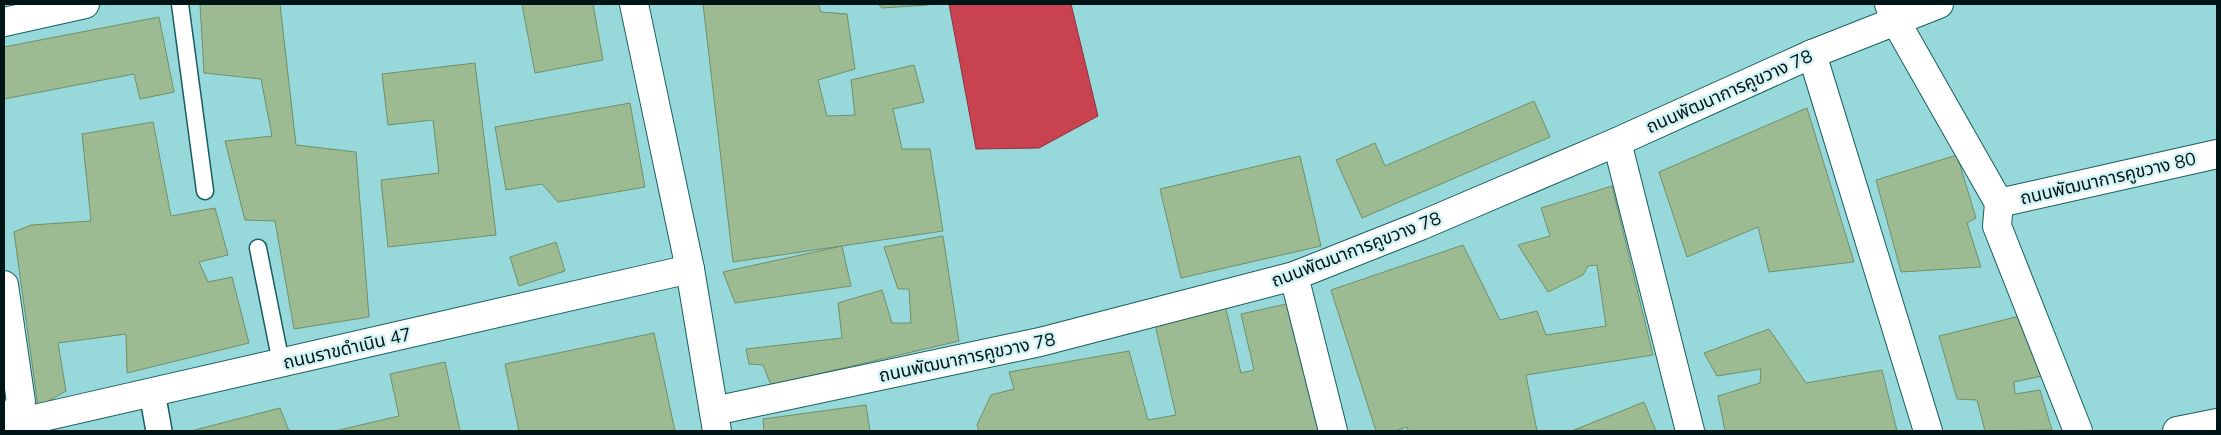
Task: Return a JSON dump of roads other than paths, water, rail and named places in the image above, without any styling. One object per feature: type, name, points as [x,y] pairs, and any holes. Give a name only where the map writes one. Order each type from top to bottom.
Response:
[{"type":"street","points":[[4,22],[85,4]]},
{"type":"street","points":[[634,4],[690,269],[716,421]]},
{"type":"street","name":"ถนนพัฒนาการคูขวาง 78","points":[[716,421],[1040,342],[1294,276],[1429,222],[1617,142],[1812,54],[1892,12],[1940,4]]},
{"type":"street","points":[[1892,12],[1999,203],[1997,226],[2078,431]]},
{"type":"street","points":[[1812,54],[1928,431]]},
{"type":"street","points":[[1617,142],[1690,431]]},
{"type":"street","name":"ถนนพัฒนาการคูขวาง 80","points":[[1999,203],[2217,154]]},
{"type":"street","name":"ถนนราขดำเนิน 47","points":[[7,428],[152,392],[690,269]]},
{"type":"street","points":[[1294,276],[1333,431]]},
{"type":"street","points":[[4,285],[20,402],[7,428]]},
{"type":"street","points":[[152,392],[159,431]]},
{"type":"street","points":[[2177,431],[2217,423]]},
{"type":"lane","points":[[180,4],[205,191]]},
{"type":"lane","points":[[258,248],[282,363]]}]
